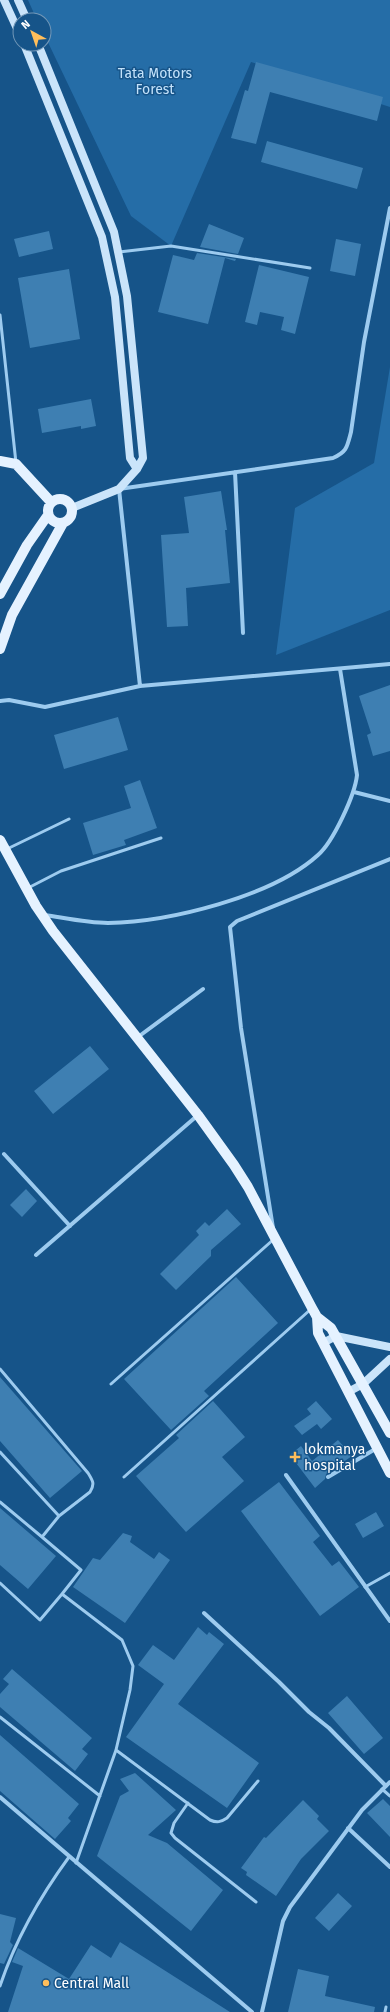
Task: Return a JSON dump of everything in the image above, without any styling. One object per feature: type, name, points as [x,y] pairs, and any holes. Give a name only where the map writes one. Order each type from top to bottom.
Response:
[{"type":"main road","points":[[4,0],[12,19]]},
{"type":"main road","points":[[18,0],[24,12]]},
{"type":"main road","points":[[27,52],[102,236],[115,297],[130,458],[137,469]]},
{"type":"main road","points":[[41,52],[114,232],[127,296],[143,458],[137,469],[119,489],[72,508]]},
{"type":"main road","points":[[0,461],[16,464],[51,502]]},
{"type":"main road","points":[[57,499],[63,499],[69,502],[72,508],[72,514],[69,520],[63,523],[57,523],[51,520],[48,515],[48,508],[51,502],[57,499]]},
{"type":"main road","points":[[0,594],[27,545],[48,515]]},
{"type":"main road","points":[[0,649],[12,615],[63,523]]},
{"type":"main road","points":[[0,840],[42,915],[198,1114],[248,1187],[317,1317],[332,1328],[390,1433]]},
{"type":"main road","points":[[317,1317],[318,1333],[390,1473]]},
{"type":"main road","points":[[323,1343],[336,1336],[390,1347]]},
{"type":"main road","points":[[348,1392],[363,1384],[390,1359]]},
{"type":"street","points":[[140,686],[119,489],[333,458],[343,454],[351,432],[364,342],[390,208]]},
{"type":"street","points":[[235,472],[243,633]]},
{"type":"street","points":[[0,701],[9,700],[45,707],[140,686],[390,664]]},
{"type":"street","points":[[42,915],[106,923],[166,917],[224,902],[271,884],[305,866],[319,854],[327,844],[354,792],[357,775],[340,669]]},
{"type":"street","points":[[354,792],[390,800]]},
{"type":"street","points":[[275,1238],[241,1028],[230,927],[237,922],[390,858]]},
{"type":"street","points":[[137,1038],[203,989]]},
{"type":"street","points":[[36,1255],[198,1114]]},
{"type":"street","points":[[4,1154],[70,1226]]},
{"type":"street","points":[[328,1477],[377,1448]]},
{"type":"street","points":[[286,1475],[390,1621]]},
{"type":"street","points":[[204,1613],[279,1682],[309,1712],[329,1728],[384,1788]]},
{"type":"street","points":[[262,2012],[283,1921],[290,1907],[362,1810],[390,1782]]},
{"type":"street","points":[[0,1797],[252,2012]]},
{"type":"street","points":[[348,1828],[390,1867]]},
{"type":"lane","points":[[119,252],[171,246],[310,268]]},
{"type":"lane","points":[[0,315],[16,464]]},
{"type":"lane","points":[[5,850],[69,819]]},
{"type":"lane","points":[[26,888],[61,871],[161,838]]},
{"type":"lane","points":[[111,1384],[275,1238]]},
{"type":"lane","points":[[124,1477],[312,1308]]},
{"type":"lane","points":[[1,1371],[94,1482],[94,1487],[90,1492],[59,1516],[42,1536]]},
{"type":"lane","points":[[0,1452],[59,1516]]},
{"type":"lane","points":[[0,1502],[81,1570],[40,1620],[0,1583]]},
{"type":"lane","points":[[365,1587],[390,1572]]},
{"type":"lane","points":[[62,1594],[122,1640],[133,1666],[130,1690],[116,1750],[76,1862]]},
{"type":"lane","points":[[0,1717],[100,1796]]},
{"type":"lane","points":[[116,1750],[210,1820],[221,1822],[227,1818],[258,1781]]},
{"type":"lane","points":[[384,1788],[390,1796]]},
{"type":"lane","points":[[188,1803],[174,1823],[172,1833],[175,1838],[256,1902]]},
{"type":"lane","points":[[0,1986],[7,1964],[34,1908],[69,1857]]},
{"type":"lane","points":[[385,2012],[386,2007]]},
{"type":"green space","name":"Tata Motors Forest","points":[[28,0],[390,0],[390,107],[251,62],[171,246],[131,216],[52,51],[52,12],[33,12]]},
{"type":"green space","points":[[390,367],[390,610],[276,655],[295,508],[374,463]]},
{"type":"building","points":[[256,62],[383,97],[377,121],[270,92],[256,144],[231,138],[245,90],[248,91]]},
{"type":"building","points":[[267,141],[363,168],[357,189],[261,162]]},
{"type":"building","points":[[209,224],[244,238],[238,254],[200,247]]},
{"type":"building","points":[[49,231],[53,249],[19,257],[14,239]]},
{"type":"building","points":[[336,239],[361,244],[355,276],[330,271]]},
{"type":"building","points":[[197,253],[236,259],[235,261],[225,258],[208,324],[158,312],[173,255],[194,260]]},
{"type":"building","points":[[259,265],[309,277],[295,334],[281,330],[284,317],[260,312],[257,325],[245,322]]},
{"type":"building","points":[[69,269],[80,339],[30,348],[18,278]]},
{"type":"building","points":[[91,399],[96,426],[81,429],[81,426],[42,433],[38,409]]},
{"type":"building","points":[[221,491],[227,530],[225,530],[230,583],[186,588],[188,626],[167,627],[161,535],[189,533],[184,497]]},
{"type":"building","points":[[390,685],[390,751],[373,756],[367,735],[371,733],[359,696]]},
{"type":"building","points":[[118,717],[128,750],[64,769],[54,735]]},
{"type":"building","points":[[140,780],[157,828],[124,840],[126,845],[93,855],[83,823],[131,808],[124,786]]},
{"type":"building","points":[[90,1046],[109,1069],[53,1114],[34,1091]]},
{"type":"building","points":[[26,1189],[37,1201],[22,1217],[10,1205]]},
{"type":"building","points":[[227,1209],[241,1224],[211,1250],[211,1256],[176,1290],[160,1274],[199,1235],[196,1231],[205,1222],[209,1226]]},
{"type":"building","points":[[236,1277],[278,1323],[204,1391],[209,1396],[171,1430],[124,1379]]},
{"type":"building","points":[[0,1377],[82,1471],[50,1498],[0,1441]]},
{"type":"building","points":[[213,1401],[245,1437],[222,1457],[244,1481],[186,1532],[136,1476],[179,1438],[176,1435]]},
{"type":"building","points":[[316,1401],[332,1419],[321,1429],[317,1424],[302,1435],[294,1426],[311,1414],[307,1409]]},
{"type":"building","points":[[338,1440],[352,1456],[326,1474],[325,1479],[315,1488],[290,1455],[301,1446],[312,1461]]},
{"type":"building","points":[[279,1482],[320,1536],[313,1542],[332,1566],[339,1561],[359,1587],[320,1616],[241,1511]]},
{"type":"building","points":[[0,1508],[56,1556],[28,1589],[0,1565]]},
{"type":"building","points":[[376,1512],[384,1526],[363,1538],[355,1524]]},
{"type":"building","points":[[123,1533],[132,1536],[130,1542],[154,1559],[159,1552],[170,1560],[125,1623],[73,1587],[93,1558],[100,1560]]},
{"type":"building","points":[[198,1627],[207,1635],[209,1632],[224,1644],[178,1704],[259,1763],[227,1808],[126,1737],[164,1684],[138,1665],[153,1645],[174,1660]]},
{"type":"building","points":[[12,1669],[92,1738],[82,1749],[88,1754],[75,1771],[0,1707],[0,1694],[9,1684],[3,1679]]},
{"type":"building","points":[[347,1696],[383,1738],[364,1754],[328,1713]]},
{"type":"building","points":[[0,1735],[79,1804],[68,1818],[71,1821],[55,1839],[0,1791]]},
{"type":"building","points":[[135,1773],[176,1810],[148,1835],[167,1843],[223,1890],[191,1931],[97,1856],[120,1796],[129,1791],[120,1779]]},
{"type":"building","points":[[383,1799],[390,1806],[390,1837],[367,1813]]},
{"type":"building","points":[[303,1800],[319,1816],[317,1819],[329,1831],[301,1859],[276,1896],[246,1875],[247,1872],[241,1868],[264,1837],[266,1838]]},
{"type":"building","points":[[338,1893],[352,1906],[329,1931],[315,1918]]},
{"type":"building","points":[[0,1914],[16,1918],[10,1942],[13,1945],[4,1964],[0,1963]]},
{"type":"building","points":[[120,1942],[230,2012],[8,2012],[23,1966],[12,1962],[18,1948],[69,1979],[91,1945],[111,1958]]},
{"type":"building","points":[[298,1969],[329,1976],[325,1996],[375,2007],[374,2012],[288,2012]]},
{"type":"place","name":"lokmanya hospital","points":[[295,1457]]},
{"type":"place","name":"Central Mall","points":[[46,1983]]}]
